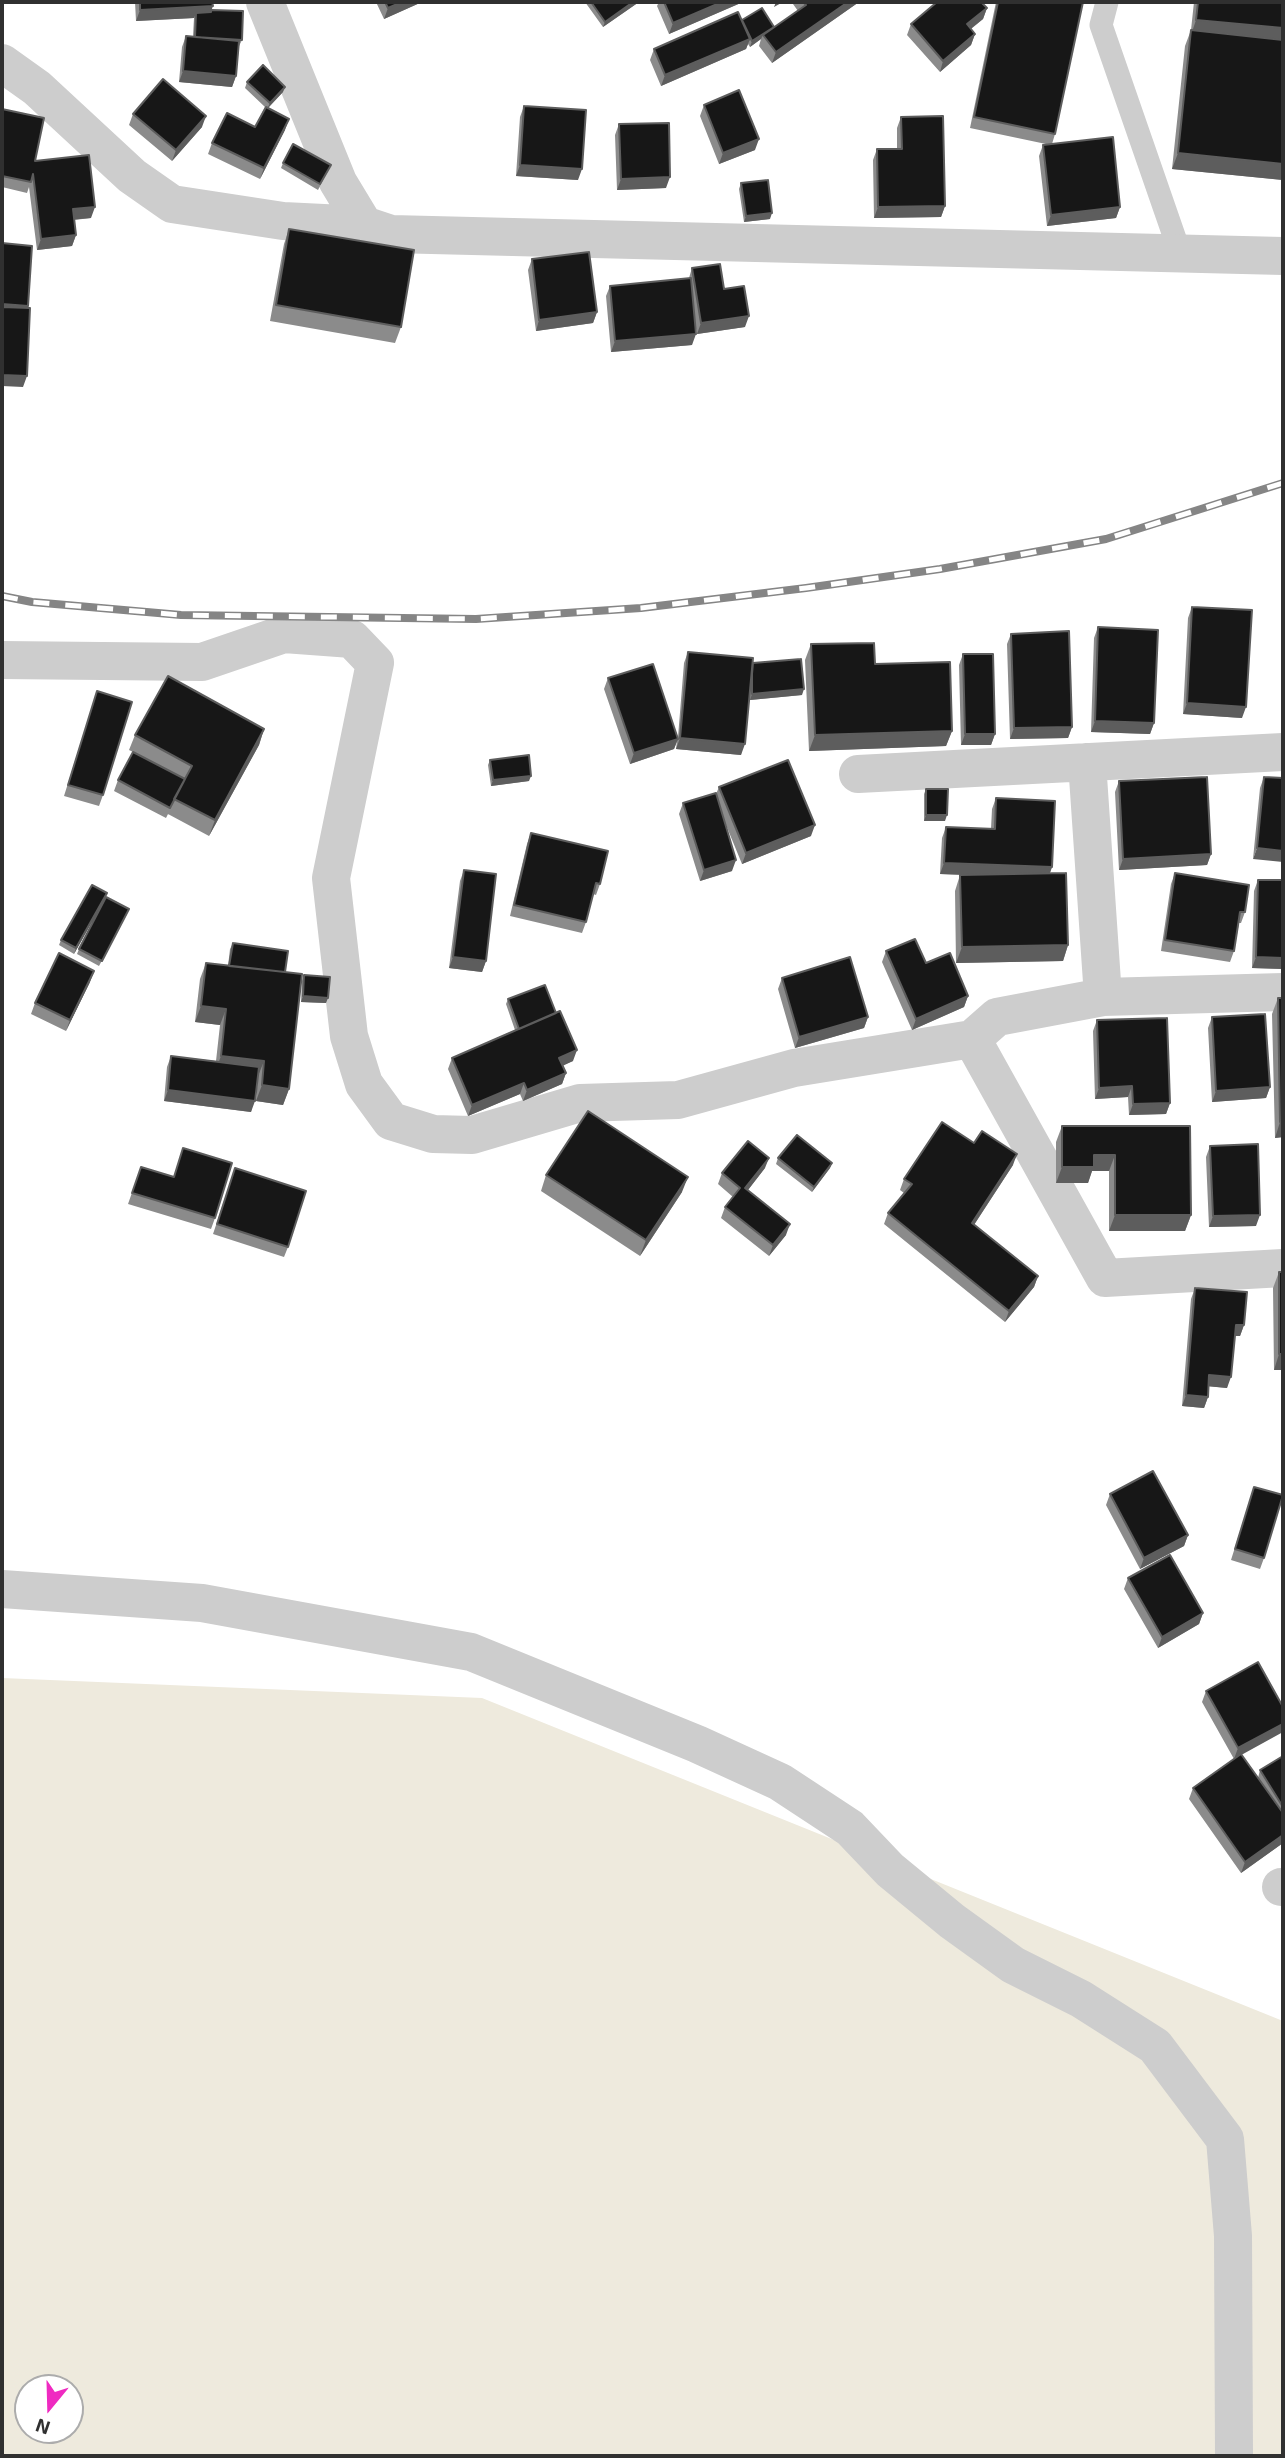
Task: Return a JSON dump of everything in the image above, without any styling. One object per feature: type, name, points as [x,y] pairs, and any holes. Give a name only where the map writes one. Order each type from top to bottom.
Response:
[{"type":"street","points":[[265,2],[338,182],[364,225]]},
{"type":"street","points":[[2,64],[37,88],[132,176],[172,204],[283,222],[364,225],[391,234],[1283,256]]},
{"type":"street","points":[[2,660],[202,662],[284,634],[352,639],[375,663],[331,878],[349,1037],[364,1084],[391,1121],[433,1134],[472,1135],[580,1103],[678,1100],[794,1068],[972,1039],[996,1017],[1103,997],[1283,992]]},
{"type":"street","points":[[858,774],[1283,752]]},
{"type":"street","points":[[1087,762],[1103,997]]},
{"type":"street","points":[[972,1039],[1105,1278],[1283,1268]]},
{"type":"street","points":[[2,1589],[202,1603],[471,1652],[697,1744],[780,1782],[850,1828],[890,1870],[952,1921],[1013,1965],[1081,1999],[1155,2046],[1225,2139],[1233,2236],[1234,2456]]},
{"type":"lane","points":[[1107,2],[1101,24],[1180,253]]},
{"type":"shaded area","points":[[2,1678],[482,1698],[1283,2021],[1283,2456],[2,2456]]},
{"type":"building","points":[[140,2],[212,2],[213,6],[140,10]]},
{"type":"building","points":[[385,2],[402,2],[388,8]]},
{"type":"building","points":[[591,2],[633,2],[605,22]]},
{"type":"building","points":[[664,2],[722,2],[673,23]]},
{"type":"building","points":[[803,2],[848,2],[776,52],[763,35],[806,5]]},
{"type":"building","points":[[937,2],[981,2],[987,8],[967,24],[975,34],[943,61],[911,24]]},
{"type":"building","points":[[998,2],[1083,2],[1055,134],[974,117]]},
{"type":"building","points":[[1198,2],[1283,2],[1283,28],[1196,20]]},
{"type":"building","points":[[762,8],[774,27],[752,41],[742,20]]},
{"type":"building","points":[[211,10],[243,11],[242,40],[195,37],[196,13]]},
{"type":"building","points":[[738,12],[750,39],[665,75],[654,49]]},
{"type":"building","points":[[1191,30],[1283,40],[1283,164],[1178,153]]},
{"type":"building","points":[[186,36],[239,41],[236,76],[183,71]]},
{"type":"building","points":[[263,65],[285,87],[270,103],[247,82]]},
{"type":"building","points":[[163,79],[206,116],[176,150],[133,114]]},
{"type":"building","points":[[739,90],[759,139],[723,153],[704,105]]},
{"type":"building","points":[[524,106],[586,110],[582,169],[520,165]]},
{"type":"building","points":[[266,107],[289,119],[264,168],[212,143],[227,113],[255,127]]},
{"type":"building","points":[[2,109],[44,118],[35,161],[89,155],[95,207],[73,209],[76,235],[41,239],[33,174],[31,182],[2,176]]},
{"type":"building","points":[[943,116],[945,206],[878,207],[877,149],[902,149],[901,117]]},
{"type":"building","points":[[669,123],[670,177],[621,179],[619,124]]},
{"type":"building","points":[[1113,137],[1120,207],[1051,215],[1043,145]]},
{"type":"building","points":[[293,144],[331,165],[320,184],[283,163]]},
{"type":"building","points":[[768,180],[772,213],[746,216],[741,183]]},
{"type":"building","points":[[289,229],[414,250],[401,327],[276,305]]},
{"type":"building","points":[[2,243],[32,246],[28,306],[2,304]]},
{"type":"building","points":[[589,252],[597,312],[539,320],[532,259]]},
{"type":"building","points":[[720,264],[724,289],[744,286],[749,316],[701,323],[692,268]]},
{"type":"building","points":[[691,278],[696,334],[615,341],[610,286]]},
{"type":"building","points":[[2,307],[30,308],[27,376],[2,375]]},
{"type":"building","points":[[1192,607],[1252,610],[1246,707],[1187,703]]},
{"type":"building","points":[[1098,627],[1158,630],[1154,723],[1095,721]]},
{"type":"building","points":[[1069,631],[1072,727],[1014,728],[1011,634]]},
{"type":"building","points":[[874,643],[875,664],[950,662],[952,731],[815,735],[811,644]]},
{"type":"building","points":[[688,652],[753,658],[745,744],[680,738]]},
{"type":"building","points":[[963,654],[993,654],[995,734],[965,734]]},
{"type":"building","points":[[801,659],[804,689],[752,694],[753,663]]},
{"type":"building","points":[[653,664],[678,739],[634,753],[608,678]]},
{"type":"building","points":[[168,676],[264,729],[215,820],[174,799],[192,766],[135,735]]},
{"type":"building","points":[[97,691],[132,702],[103,795],[68,785]]},
{"type":"building","points":[[133,752],[185,779],[170,808],[118,780]]},
{"type":"building","points":[[529,755],[531,776],[493,780],[490,760]]},
{"type":"building","points":[[788,760],[815,825],[746,853],[719,787]]},
{"type":"building","points":[[1207,777],[1211,854],[1123,859],[1119,781]]},
{"type":"building","points":[[1264,777],[1283,778],[1283,851],[1257,848]]},
{"type":"building","points":[[926,789],[948,789],[947,815],[926,815]]},
{"type":"building","points":[[716,793],[736,860],[704,870],[683,803]]},
{"type":"building","points":[[996,798],[1055,801],[1052,867],[944,863],[946,827],[995,829]]},
{"type":"building","points":[[531,833],[608,851],[600,884],[596,883],[586,922],[514,905]]},
{"type":"building","points":[[464,870],[496,874],[486,961],[453,957]]},
{"type":"building","points":[[1066,873],[1068,945],[962,947],[960,875]]},
{"type":"building","points":[[1175,873],[1249,885],[1245,912],[1240,912],[1234,951],[1165,940]]},
{"type":"building","points":[[1258,880],[1283,880],[1283,958],[1256,957]]},
{"type":"building","points":[[92,885],[107,893],[76,948],[61,940]]},
{"type":"building","points":[[106,897],[129,909],[102,961],[79,949]]},
{"type":"building","points":[[915,939],[926,963],[950,953],[968,996],[916,1019],[886,951]]},
{"type":"building","points":[[233,943],[288,951],[285,972],[229,966]]},
{"type":"building","points":[[59,953],[94,971],[70,1020],[35,1003]]},
{"type":"building","points":[[850,957],[868,1017],[799,1037],[782,978]]},
{"type":"building","points":[[206,963],[302,974],[289,1089],[262,1085],[264,1061],[221,1056],[226,1009],[201,1006]]},
{"type":"building","points":[[304,975],[330,977],[328,998],[303,996]]},
{"type":"building","points":[[545,985],[556,1013],[519,1029],[508,999]]},
{"type":"building","points":[[1278,998],[1283,998],[1283,1122],[1280,1122]]},
{"type":"building","points":[[560,1011],[577,1050],[559,1058],[566,1073],[527,1090],[524,1083],[472,1105],[452,1058]]},
{"type":"building","points":[[1265,1014],[1270,1087],[1216,1091],[1212,1017]]},
{"type":"building","points":[[1167,1018],[1170,1103],[1133,1104],[1132,1086],[1099,1088],[1097,1020]]},
{"type":"building","points":[[171,1056],[259,1067],[255,1101],[168,1090]]},
{"type":"building","points":[[588,1111],[688,1177],[646,1240],[546,1175]]},
{"type":"building","points":[[942,1122],[974,1143],[982,1131],[1017,1154],[972,1223],[1038,1276],[1009,1311],[888,1213],[912,1184],[904,1179]]},
{"type":"building","points":[[1062,1126],[1190,1126],[1191,1215],[1115,1215],[1115,1155],[1094,1155],[1094,1167],[1062,1167]]},
{"type":"building","points":[[797,1135],[832,1163],[814,1187],[778,1158]]},
{"type":"building","points":[[748,1141],[769,1158],[745,1188],[790,1224],[773,1245],[725,1207],[740,1188],[722,1173]]},
{"type":"building","points":[[1258,1144],[1260,1215],[1213,1216],[1210,1146]]},
{"type":"building","points":[[183,1148],[232,1163],[215,1218],[132,1193],[141,1167],[174,1177]]},
{"type":"building","points":[[235,1168],[306,1191],[288,1247],[217,1224]]},
{"type":"building","points":[[1279,1272],[1283,1272],[1283,1354],[1279,1354]]},
{"type":"building","points":[[1195,1288],[1247,1292],[1244,1325],[1236,1325],[1231,1377],[1209,1375],[1208,1397],[1186,1395]]},
{"type":"building","points":[[1153,1471],[1188,1535],[1144,1558],[1110,1494]]},
{"type":"building","points":[[1254,1487],[1283,1495],[1264,1558],[1235,1549]]},
{"type":"building","points":[[1170,1555],[1203,1613],[1162,1637],[1128,1578]]},
{"type":"building","points":[[1258,1662],[1283,1707],[1283,1724],[1238,1748],[1206,1691]]},
{"type":"building","points":[[1241,1754],[1283,1813],[1283,1835],[1245,1862],[1193,1788]]},
{"type":"building","points":[[1283,1756],[1283,1807],[1260,1770]]},
{"type":"railway","points":[[2,596],[32,602],[181,615],[476,619],[641,608],[940,569],[1106,539],[1283,483]]}]
